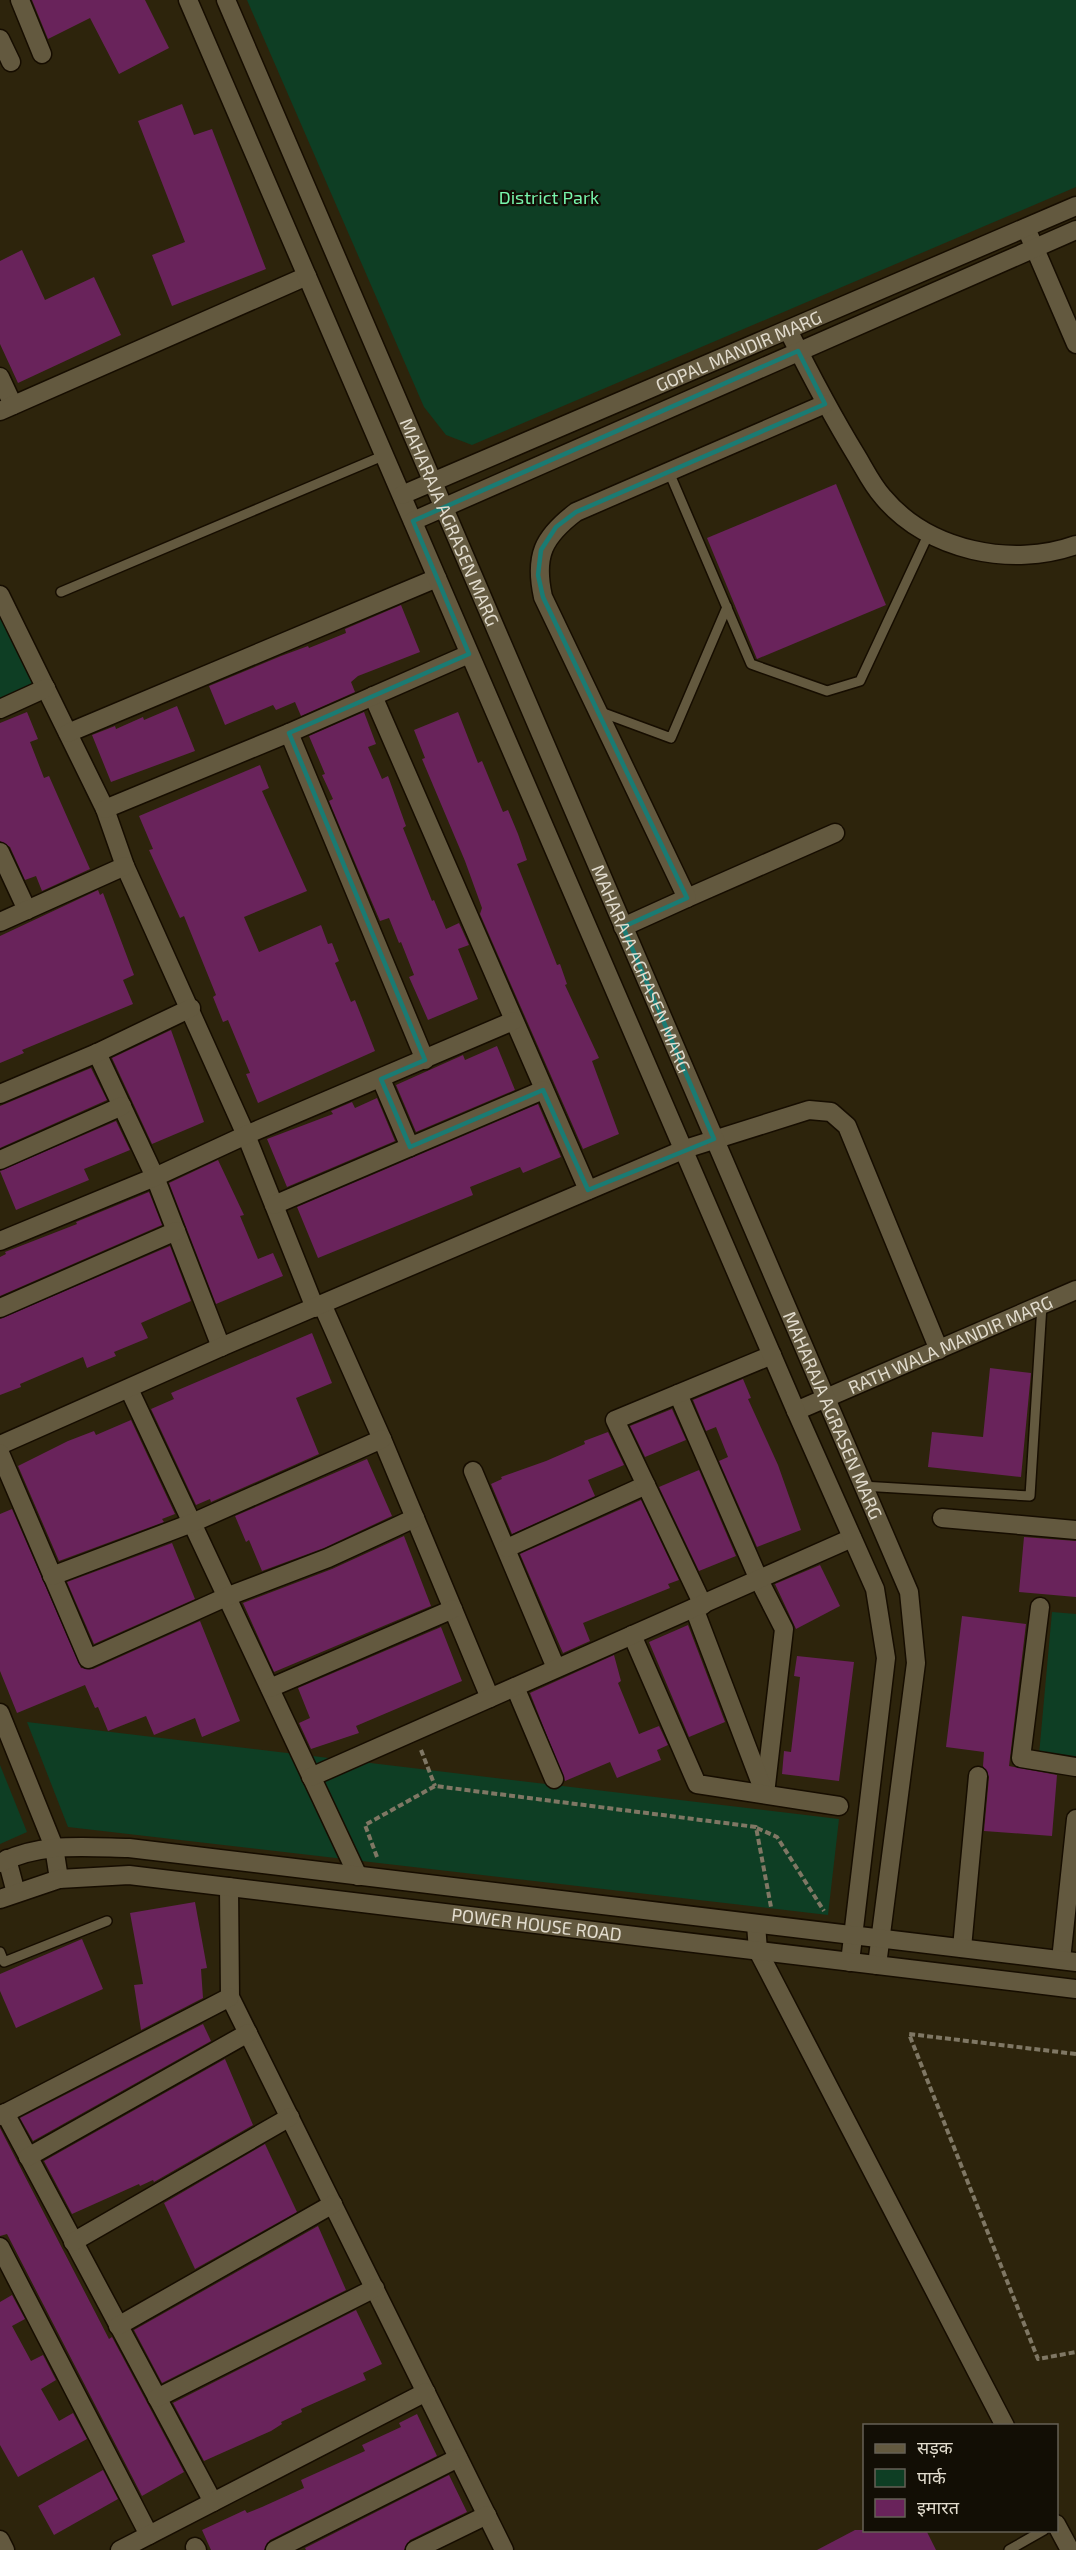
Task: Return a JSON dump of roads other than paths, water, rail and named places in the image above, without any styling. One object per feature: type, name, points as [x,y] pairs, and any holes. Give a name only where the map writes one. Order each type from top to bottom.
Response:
[{"type":"street","points":[[20,0],[42,54]]},
{"type":"street","name":"MAHARAJA AGRASEN MARG","points":[[189,0],[469,654],[875,1589],[886,1658],[846,1934],[850,1962]]},
{"type":"street","name":"MAHARAJA AGRASEN MARG","points":[[226,0],[909,1592],[916,1663],[877,1965]]},
{"type":"street","points":[[0,39],[11,62]]},
{"type":"street","name":"GOPAL MANDIR MARG","points":[[402,495],[1076,206]]},
{"type":"street","points":[[1026,228],[1076,344]]},
{"type":"street","name":"GOPAL MANDIR MARG","points":[[413,521],[1076,230]]},
{"type":"street","points":[[0,377],[6,408],[307,276]]},
{"type":"street","points":[[788,330],[825,404],[882,497],[904,518],[929,533],[982,554],[1033,556],[1076,545]]},
{"type":"street","points":[[687,897],[543,597],[538,575],[541,550],[556,527],[576,512],[825,404]]},
{"type":"street","points":[[68,733],[437,578]]},
{"type":"street","points":[[0,595],[105,809],[125,866],[191,1008],[318,1306],[382,1438],[490,1698]]},
{"type":"street","points":[[105,809],[289,733],[469,654]]},
{"type":"street","points":[[0,709],[46,688]]},
{"type":"street","points":[[373,696],[588,1190]]},
{"type":"street","points":[[289,733],[425,1060]]},
{"type":"street","points":[[623,927],[835,833]]},
{"type":"street","points":[[0,852],[27,910]]},
{"type":"street","points":[[0,922],[125,866]]},
{"type":"street","points":[[0,1094],[97,1053],[191,1008]]},
{"type":"street","points":[[0,1241],[155,1177],[246,1135],[513,1021]]},
{"type":"street","points":[[97,1053],[155,1177],[221,1347]]},
{"type":"street","points":[[381,1079],[410,1147]]},
{"type":"street","points":[[274,1205],[543,1090]]},
{"type":"street","points":[[0,1160],[122,1106]]},
{"type":"street","points":[[0,1445],[221,1347],[685,1149],[809,1110],[831,1112],[847,1126],[939,1350]]},
{"type":"street","points":[[0,1308],[176,1231]]},
{"type":"street","name":"RATH WALA MANDIR MARG","points":[[796,1411],[1076,1290]]},
{"type":"street","points":[[765,1794],[698,1606],[646,1485],[615,1420],[772,1355]]},
{"type":"street","points":[[129,1389],[358,1876]]},
{"type":"street","points":[[678,1394],[759,1580],[784,1629],[765,1794]]},
{"type":"street","points":[[52,1576],[192,1523],[382,1438]]},
{"type":"street","points":[[0,1453],[88,1659],[226,1597],[328,1558],[415,1518]]},
{"type":"street","points":[[474,1471],[556,1668]]},
{"type":"street","points":[[507,1548],[646,1485]]},
{"type":"street","points":[[942,1518],[1076,1530]]},
{"type":"street","points":[[311,1777],[852,1538]]},
{"type":"street","points":[[1040,1607],[1021,1758],[1076,1767]]},
{"type":"street","points":[[270,1688],[453,1609]]},
{"type":"street","points":[[632,1635],[697,1784],[838,1806]]},
{"type":"street","points":[[515,1687],[554,1779]]},
{"type":"street","points":[[0,1713],[54,1847],[59,1879]]},
{"type":"street","points":[[962,1948],[978,1776]]},
{"type":"street","points":[[1069,1961],[1076,1819]]},
{"type":"street","name":"POWER HOUSE ROAD","points":[[3,1861],[21,1853],[54,1847],[129,1848],[1069,1961]]},
{"type":"street","points":[[3,1861],[8,1896]]},
{"type":"street","name":"POWER HOUSE ROAD","points":[[8,1896],[59,1879],[129,1875],[1076,1989]]},
{"type":"street","points":[[229,1887],[230,1997],[504,2550]]},
{"type":"street","points":[[756,1924],[758,1951],[1004,2424]]},
{"type":"street","points":[[213,2502],[28,2157],[2,2115],[230,1997]]},
{"type":"street","points":[[28,2157],[248,2033]]},
{"type":"street","points":[[73,2242],[290,2117]]},
{"type":"street","points":[[118,2326],[333,2204]]},
{"type":"street","points":[[0,2247],[149,2535]]},
{"type":"street","points":[[157,2398],[375,2288]]},
{"type":"street","points":[[120,2550],[426,2392]]},
{"type":"street","points":[[275,2550],[458,2458]]},
{"type":"street","points":[[415,2550],[487,2515]]},
{"type":"street","points":[[1058,2528],[1070,2550]]},
{"type":"lane","points":[[61,592],[385,455]]},
{"type":"lane","points":[[669,472],[751,664],[827,691],[860,681],[929,533]]},
{"type":"lane","points":[[597,710],[671,738],[727,607]]},
{"type":"lane","points":[[862,1486],[1030,1496],[1042,1305]]},
{"type":"lane","points":[[0,1952],[4,1962],[107,1921]]},
{"type":"lane","points":[[1010,2550],[1041,2532]]},
{"type":"park label","name":"District Park","points":[[549,197]]}]
